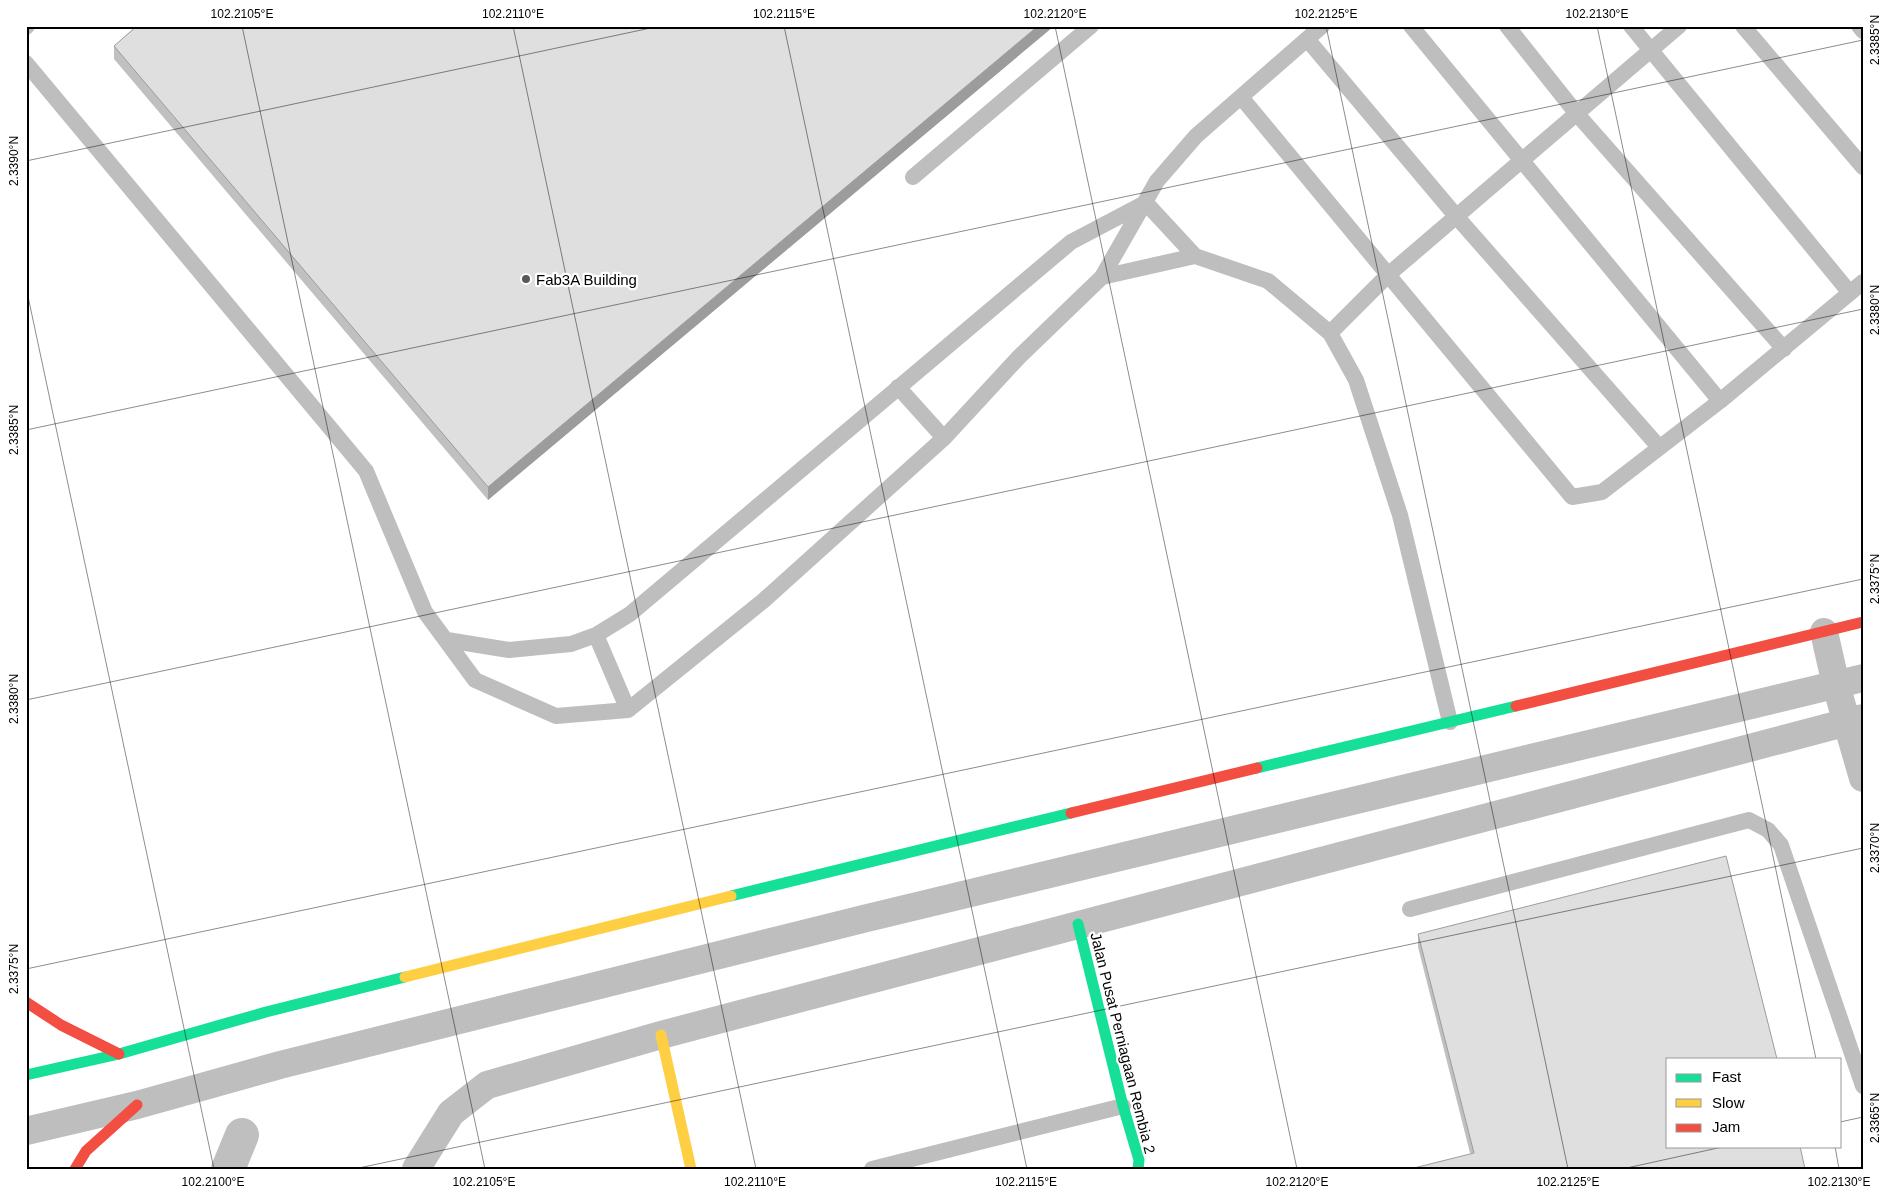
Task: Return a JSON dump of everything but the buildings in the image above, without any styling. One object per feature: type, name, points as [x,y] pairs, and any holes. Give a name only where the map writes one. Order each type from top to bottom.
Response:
[{"type":"main road","points":[[26,1075],[119,1054],[266,1012],[831,871],[1863,622]]},
{"type":"main road","name":"Jalan Pusat Perniagaan Rembia 2","points":[[1078,924],[1138,1160],[1138,1169]]},
{"type":"main road","points":[[26,1002],[61,1025],[119,1054]]},
{"type":"main road","points":[[660,1035],[691,1169]]},
{"type":"main road","points":[[75,1169],[86,1151],[137,1105]]},
{"type":"street","points":[[1824,632],[1836,684],[1855,720],[1863,778]]},
{"type":"street","points":[[26,1131],[137,1105],[290,1062],[863,919],[1863,678]]},
{"type":"street","points":[[416,1169],[451,1113],[487,1085],[660,1035],[1855,720]]},
{"type":"lane","points":[[913,177],[1091,26]]},
{"type":"lane","points":[[26,63],[366,471],[425,612],[474,680],[556,716],[628,710],[763,601],[944,438],[1019,357],[1102,276],[1146,203],[1157,181],[1196,136],[1322,26]]},
{"type":"lane","points":[[1412,26],[1720,401]]},
{"type":"lane","points":[[1507,26],[1577,114],[1784,349]]},
{"type":"lane","points":[[1631,26],[1850,293]]},
{"type":"lane","points":[[1330,333],[1389,274],[1679,26]]},
{"type":"lane","points":[[1742,26],[1863,167]]},
{"type":"lane","points":[[1859,26],[1863,31]]},
{"type":"lane","points":[[1307,39],[1456,216],[1659,447]]},
{"type":"lane","points":[[1241,97],[1572,497],[1602,492],[1720,401],[1863,282]]},
{"type":"lane","points":[[1146,203],[1195,256],[1268,281],[1330,333],[1356,380],[1400,515],[1450,722]]},
{"type":"lane","points":[[447,640],[509,650],[571,644],[596,634],[630,614],[1071,242],[1146,203]]},
{"type":"lane","points":[[1102,276],[1195,256]]},
{"type":"lane","points":[[898,387],[944,438]]},
{"type":"lane","points":[[596,634],[628,710]]},
{"type":"lane","points":[[1410,909],[1748,820],[1768,830],[1782,845],[1863,1086]]},
{"type":"lane","points":[[872,1169],[1123,1106]]},
{"type":"waterway","points":[[228,1169],[242,1135]]},
{"type":"traffic: fast","points":[[1257,768],[1516,706]]},
{"type":"traffic: fast","points":[[731,896],[1071,813]]},
{"type":"traffic: fast","points":[[1078,924],[1123,1106],[1139,1160],[1138,1169]]},
{"type":"traffic: fast","points":[[26,1075],[119,1054],[266,1012],[405,977]]},
{"type":"traffic: slow","points":[[405,977],[731,896]]},
{"type":"traffic: slow","points":[[661,1035],[691,1169]]},
{"type":"traffic: jam","points":[[1516,706],[1863,622]]},
{"type":"traffic: jam","points":[[1071,813],[1257,768]]},
{"type":"traffic: jam","points":[[26,1002],[61,1025],[119,1054]]},
{"type":"traffic: jam","points":[[75,1169],[86,1151],[137,1105]]},
{"type":"place","name":"Fab3A Building","points":[[526,279]]}]
